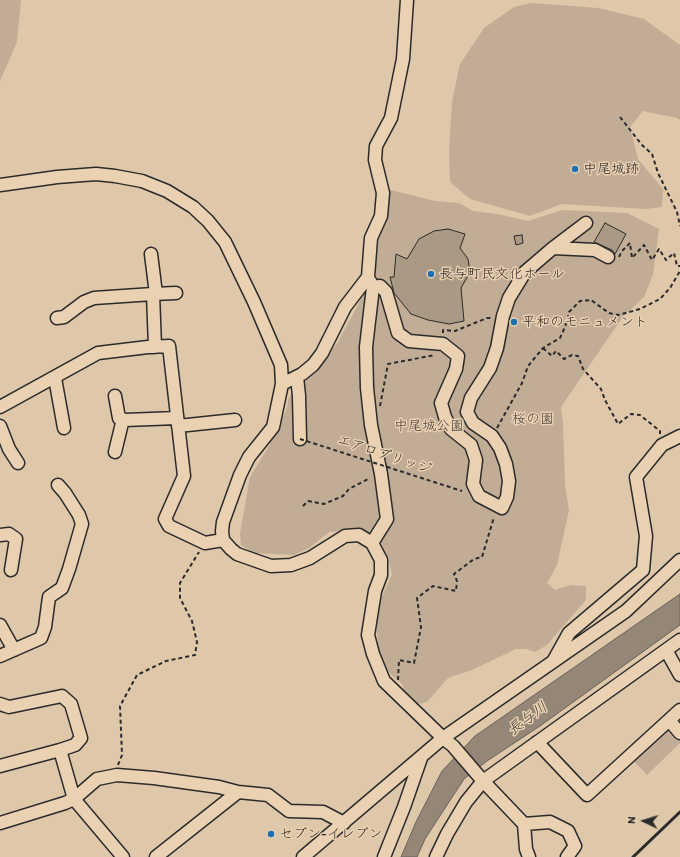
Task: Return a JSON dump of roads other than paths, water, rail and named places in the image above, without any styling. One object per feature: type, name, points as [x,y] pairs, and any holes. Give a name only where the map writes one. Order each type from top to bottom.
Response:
[{"type":"street","points":[[372,543],[387,519],[381,474],[371,425],[367,388],[366,347],[371,282],[371,238],[381,216],[383,194],[375,160],[376,146],[391,118],[403,59],[407,0]]},
{"type":"street","points":[[0,185],[57,177],[96,174],[142,181],[168,191],[193,207],[208,221],[225,242],[254,302],[281,366],[282,384],[273,427],[249,457],[240,475],[223,522],[223,540],[237,554],[271,566],[291,565],[310,558],[346,536],[359,535],[372,543],[381,560],[381,575],[375,591],[368,635],[373,654],[384,681],[453,746],[483,781],[524,824],[528,857]]},
{"type":"street","points":[[371,282],[380,286],[386,292],[398,333],[409,342],[443,344],[458,356],[456,369],[441,403],[445,417],[451,429],[471,445],[476,460],[473,484],[479,496],[502,508],[507,497],[510,481],[506,464],[502,453],[492,436],[473,423],[467,412],[471,398],[490,368],[497,348],[508,298],[525,272],[553,248],[586,224]]},
{"type":"street","points":[[553,248],[596,250],[608,257]]},
{"type":"street","points":[[151,254],[154,294],[154,347]]},
{"type":"street","points":[[282,384],[298,377],[313,365],[322,353],[346,308],[371,282]]},
{"type":"street","points":[[58,318],[64,317],[84,302],[94,298],[176,293]]},
{"type":"street","points":[[0,407],[98,353],[169,346],[184,476],[165,519],[168,526],[205,543],[223,540]]},
{"type":"street","points":[[298,377],[300,439]]},
{"type":"street","points":[[55,378],[64,428]]},
{"type":"street","points":[[115,396],[120,418],[123,419],[177,422],[235,420]]},
{"type":"street","points":[[115,452],[123,419]]},
{"type":"street","points":[[0,426],[9,449],[18,463]]},
{"type":"street","points":[[552,662],[569,633],[643,570],[646,536],[636,477],[662,445],[680,436]]},
{"type":"street","points":[[0,656],[41,638],[45,626],[48,597],[62,588],[82,524],[79,515],[58,485]]},
{"type":"street","points":[[0,535],[9,534],[16,539],[11,570]]},
{"type":"street","points":[[304,857],[443,738],[626,611],[679,563]]},
{"type":"street","points":[[0,626],[14,650]]},
{"type":"street","points":[[436,857],[466,802],[483,781],[680,640]]},
{"type":"street","points":[[666,650],[680,675]]},
{"type":"street","points":[[0,704],[9,707],[62,696],[71,704],[81,738],[75,744],[60,750],[0,766]]},
{"type":"street","points":[[537,742],[587,795],[680,710]]},
{"type":"street","points":[[669,720],[680,733]]},
{"type":"street","points":[[60,750],[74,799],[122,857]]},
{"type":"street","points":[[384,857],[404,807],[421,757]]},
{"type":"street","points":[[0,823],[74,799],[97,779],[117,775],[154,778],[219,787],[238,792],[268,796],[289,811],[323,812],[344,823]]},
{"type":"street","points":[[156,857],[238,792]]},
{"type":"street","points":[[524,824],[550,822],[568,831],[575,846],[567,857]]},
{"type":"water","name":"長与川","points":[[680,594],[680,625],[540,726],[487,761],[464,779],[425,839],[417,857],[401,857],[416,822],[442,771],[475,736]]},
{"type":"railway","points":[[633,857],[680,812]]},
{"type":"place","name":"中尾城跡","points":[[575,169]]},
{"type":"place","name":"長与町民文化ホール","points":[[431,274]]},
{"type":"place","name":"平和のモニュメント","points":[[514,322]]},
{"type":"place","name":"セブン-イレブン","points":[[271,834]]},
{"type":"park label","name":"桜の園","points":[[533,419]]},
{"type":"park label","name":"中尾城公園","points":[[429,426]]}]
